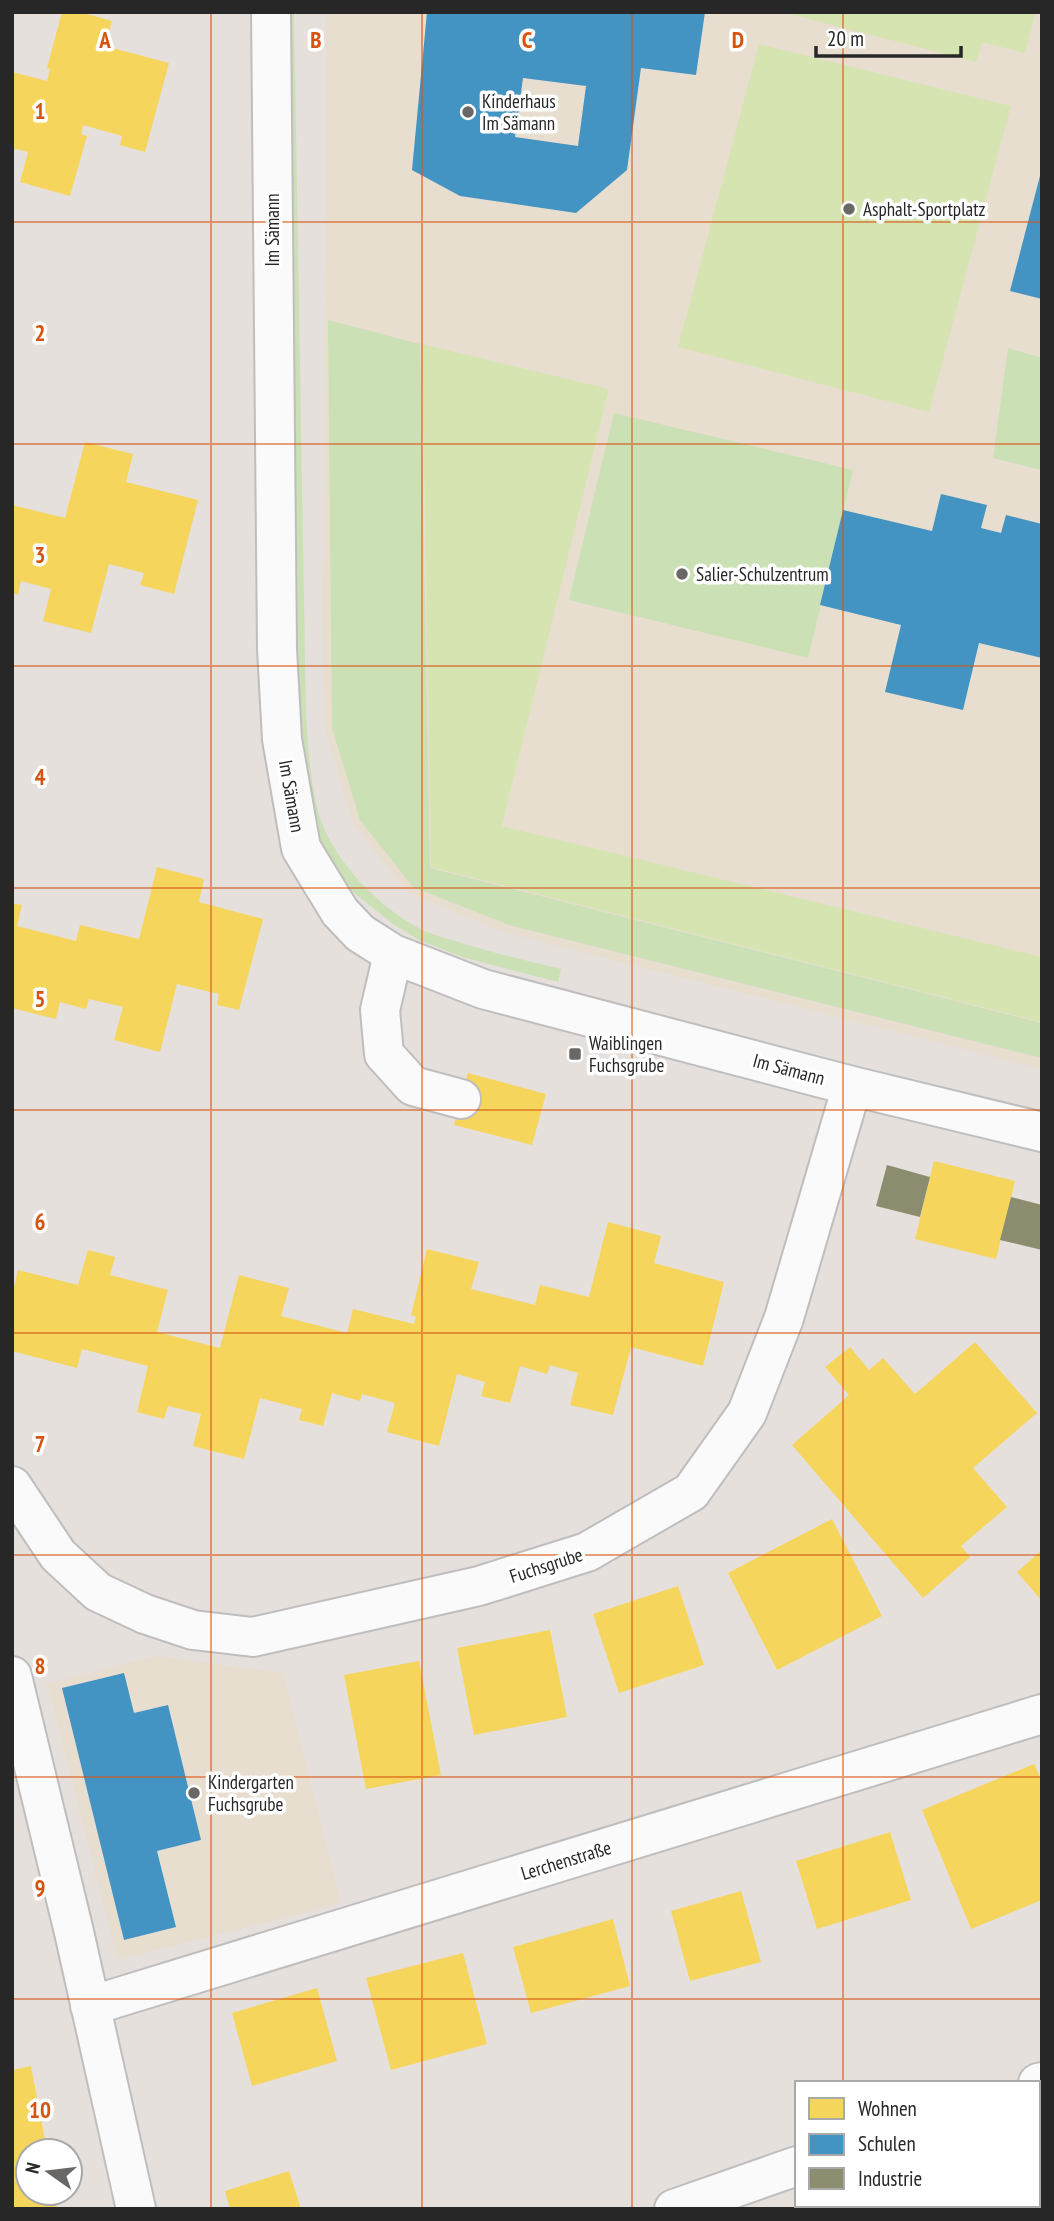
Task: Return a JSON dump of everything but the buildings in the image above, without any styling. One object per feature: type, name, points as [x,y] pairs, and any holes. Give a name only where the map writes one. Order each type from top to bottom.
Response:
[{"type":"street","name":"Im Sämann","points":[[271,12],[276,649],[282,739],[301,848],[340,912],[360,933],[393,954],[483,989],[852,1086],[1042,1132]]},
{"type":"street","points":[[393,954],[380,1010],[384,1054],[413,1087],[460,1099]]},
{"type":"street","name":"Fuchsgrube","points":[[12,1486],[58,1555],[98,1592],[145,1614],[193,1630],[217,1633],[254,1637],[479,1586],[587,1552],[691,1492],[747,1413],[784,1318],[852,1086]]},
{"type":"street","points":[[12,1676],[136,2209]]},
{"type":"street","name":"Lerchenstraße","points":[[90,2006],[1042,1714]]},
{"type":"street","points":[[674,2209],[795,2167]]},
{"type":"shaded area","name":"Salier-Schulzentrum","points":[[326,12],[1042,12],[1042,1069],[503,932],[409,893],[353,825],[324,726],[322,624]]},
{"type":"shaded area","name":"Kindergarten Fuchsgrube","points":[[157,1656],[283,1673],[341,1903],[118,1960],[47,1684]]},
{"type":"green space","points":[[280,12],[294,12],[306,717],[312,778],[322,824],[336,851],[357,878],[381,902],[408,922],[433,934],[561,969],[558,982],[462,957],[419,940],[393,924],[349,889],[318,839],[299,762]]},
{"type":"green space","points":[[782,12],[1036,12],[1025,53],[982,42],[976,62]]},
{"type":"green space","name":"Asphalt-Sportplatz","points":[[759,44],[1011,106],[929,412],[678,347]]},
{"type":"green space","points":[[328,320],[420,344],[430,868],[1042,1023],[1042,1058],[509,925],[413,887],[360,820],[332,728]]},
{"type":"green space","points":[[422,344],[609,389],[502,826],[1042,957],[1042,1022],[431,867]]},
{"type":"green space","points":[[1008,348],[1042,358],[1042,470],[993,458]]},
{"type":"green space","points":[[614,413],[853,470],[808,658],[569,600]]},
{"type":"place","name":"Kinderhaus Im Sämann","points":[[468,112]]},
{"type":"place","name":"Asphalt-Sportplatz","points":[[849,209]]},
{"type":"place","name":"Salier-Schulzentrum","points":[[682,574]]},
{"type":"place","name":"Waiblingen Fuchsgrube","points":[[575,1054]]},
{"type":"place","name":"Kindergarten Fuchsgrube","points":[[194,1793]]}]
